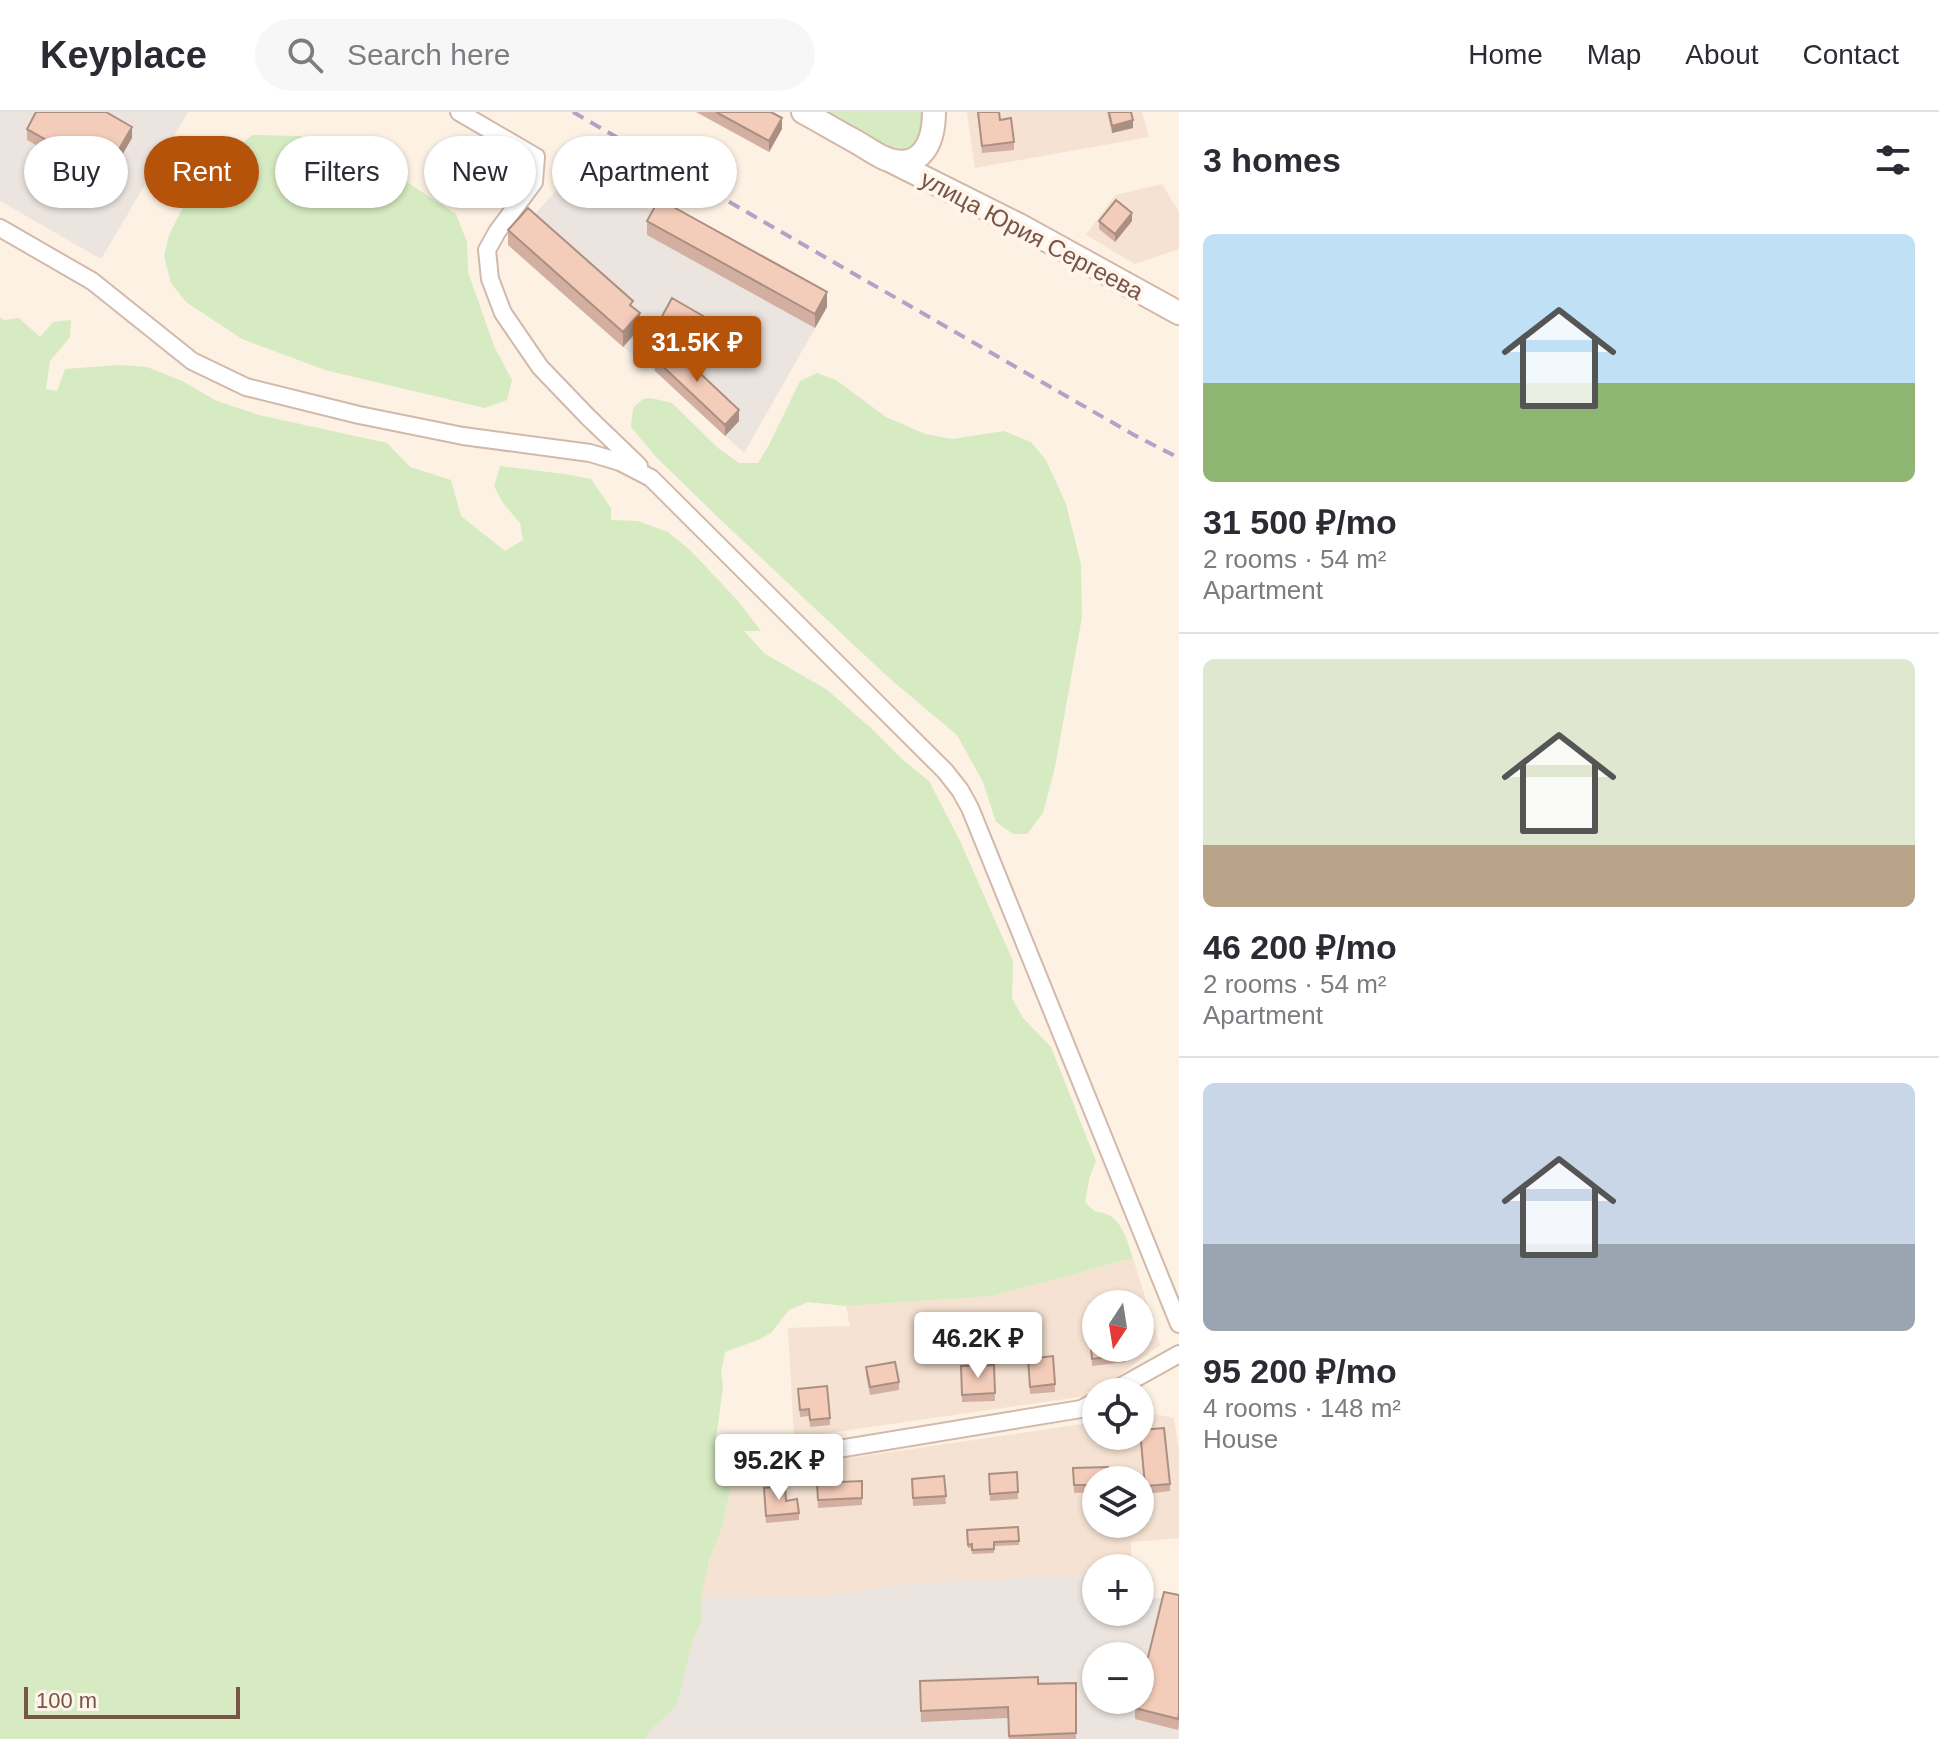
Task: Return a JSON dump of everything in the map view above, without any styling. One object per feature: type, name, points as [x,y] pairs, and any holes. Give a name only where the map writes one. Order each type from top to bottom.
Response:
[{"type":"main road","name":"улица Юрия Сергеева","points":[[803,112],[1179,313]]},
{"type":"main road","points":[[885,158],[900,162],[920,155],[932,137],[934,112]]},
{"type":"street","points":[[459,112],[536,157],[534,182],[487,250],[490,279],[503,313],[540,367],[873,697],[960,790],[970,808],[1179,1324]]},
{"type":"street","points":[[0,228],[92,281],[192,361],[246,387],[448,433],[590,453],[620,462],[651,478]]},
{"type":"street","points":[[1136,1378],[1179,1354]]},
{"type":"street","points":[[753,1463],[1082,1408]]},
{"type":"shaded area","points":[[0,112],[188,112],[174,136],[144,136],[144,186],[101,259],[0,201]]},
{"type":"shaded area","points":[[967,112],[1142,112],[1149,137],[975,168]]},
{"type":"shaded area","points":[[1162,184],[1179,212],[1179,249],[1135,264],[1086,235],[1115,195]]},
{"type":"shaded area","points":[[552,195],[552,208],[647,208],[827,307],[744,453],[655,371],[623,347],[508,245]]},
{"type":"shaded area","points":[[1133,1258],[1143,1290],[1082,1290],[1082,1362],[1137,1362],[1116,1378],[1082,1378],[1082,1397],[794,1438],[788,1328],[850,1326],[846,1306],[993,1296]]},
{"type":"shaded area","points":[[1154,1326],[1160,1345],[1154,1349]]},
{"type":"shaded area","points":[[1154,1414],[1174,1418],[1179,1451],[1179,1538],[1131,1542],[1131,1554],[1082,1554],[1082,1575],[904,1584],[832,1595],[701,1598],[709,1561],[723,1525],[733,1475],[1082,1424],[1082,1450],[1154,1450]]},
{"type":"shaded area","points":[[1082,1575],[1082,1626],[1154,1626],[1154,1599],[1179,1595],[1179,1739],[646,1739],[648,1733],[677,1705],[692,1643],[702,1622],[701,1598],[831,1595],[904,1584]]},
{"type":"green space","points":[[820,112],[928,112],[925,129],[918,142],[907,149],[890,150]]},
{"type":"green space","points":[[252,135],[300,136],[275,136],[275,208],[408,208],[408,183],[424,193],[424,208],[447,208],[456,214],[467,242],[468,272],[494,346],[512,380],[507,400],[485,408],[325,370],[242,339],[186,302],[171,283],[164,256],[169,235],[182,208],[259,208],[259,136]]},
{"type":"green space","points":[[0,317],[4,320],[19,318],[40,337],[53,322],[71,320],[70,337],[50,361],[46,389],[57,391],[65,369],[119,365],[147,367],[180,380],[217,401],[259,415],[387,443],[410,467],[451,480],[461,516],[505,551],[523,540],[520,523],[503,503],[494,486],[500,466],[591,479],[611,508],[611,520],[638,521],[668,532],[691,551],[738,601],[761,631],[744,631],[765,654],[826,689],[929,781],[960,841],[1013,961],[1012,998],[1023,1018],[1051,1047],[1096,1161],[1085,1201],[1092,1209],[1108,1214],[1120,1225],[1133,1258],[993,1296],[846,1306],[808,1302],[789,1310],[771,1333],[725,1352],[716,1439],[729,1459],[728,1465],[733,1475],[723,1525],[709,1561],[701,1598],[702,1621],[692,1643],[677,1705],[648,1733],[646,1739],[0,1739]]},
{"type":"green space","points":[[817,373],[836,380],[886,417],[925,434],[952,439],[1004,431],[1031,442],[1046,460],[1066,504],[1081,564],[1082,617],[1055,767],[1043,813],[1027,834],[1013,834],[996,822],[983,782],[957,735],[889,678],[724,523],[656,457],[631,427],[633,408],[643,399],[672,403],[718,448],[739,463],[758,463],[800,381]]},
{"type":"building","points":[[36,112],[106,112],[132,127],[127,136],[39,136],[27,129]]},
{"type":"building","points":[[716,112],[771,112],[782,118],[769,141]]},
{"type":"building","points":[[978,112],[999,112],[1000,120],[1011,118],[1014,142],[982,146]]},
{"type":"building","points":[[1109,112],[1131,112],[1133,120],[1112,126]]},
{"type":"building","points":[[1116,200],[1132,213],[1115,234],[1099,221]]},
{"type":"building","points":[[528,208],[633,301],[630,305],[640,313],[623,332],[508,230]]},
{"type":"building","points":[[654,208],[675,208],[827,292],[815,314],[647,221]]},
{"type":"building","points":[[672,298],[736,335],[723,356],[660,320]]},
{"type":"building","points":[[669,344],[739,410],[725,425],[655,359]]},
{"type":"building","points":[[1053,1356],[1055,1384],[1030,1387],[1028,1359]]},
{"type":"building","points":[[895,1362],[899,1382],[870,1387],[866,1367]]},
{"type":"building","points":[[994,1365],[995,1393],[962,1395],[961,1366]]},
{"type":"building","points":[[827,1386],[830,1418],[810,1420],[809,1409],[800,1410],[798,1389]]},
{"type":"building","points":[[1164,1428],[1170,1484],[1154,1485],[1154,1466],[1143,1466],[1142,1450],[1154,1450],[1154,1429]]},
{"type":"building","points":[[1073,1468],[1082,1468],[1082,1485],[1074,1485]]},
{"type":"building","points":[[1017,1472],[1018,1492],[990,1494],[989,1474]]},
{"type":"building","points":[[944,1476],[946,1496],[913,1498],[912,1479]]},
{"type":"building","points":[[862,1481],[862,1498],[818,1500],[817,1483]]},
{"type":"building","points":[[785,1486],[786,1501],[797,1499],[799,1513],[766,1516],[764,1488]]},
{"type":"building","points":[[1018,1527],[1019,1541],[994,1542],[994,1549],[972,1550],[972,1544],[968,1545],[967,1530]]},
{"type":"building","points":[[1164,1592],[1179,1595],[1178,1719],[1154,1713],[1152,1642]]},
{"type":"building","points":[[1038,1677],[1038,1684],[1076,1683],[1076,1733],[1009,1736],[1008,1707],[921,1711],[920,1681]]},
{"type":"railway","points":[[573,112],[1179,458]]}]
